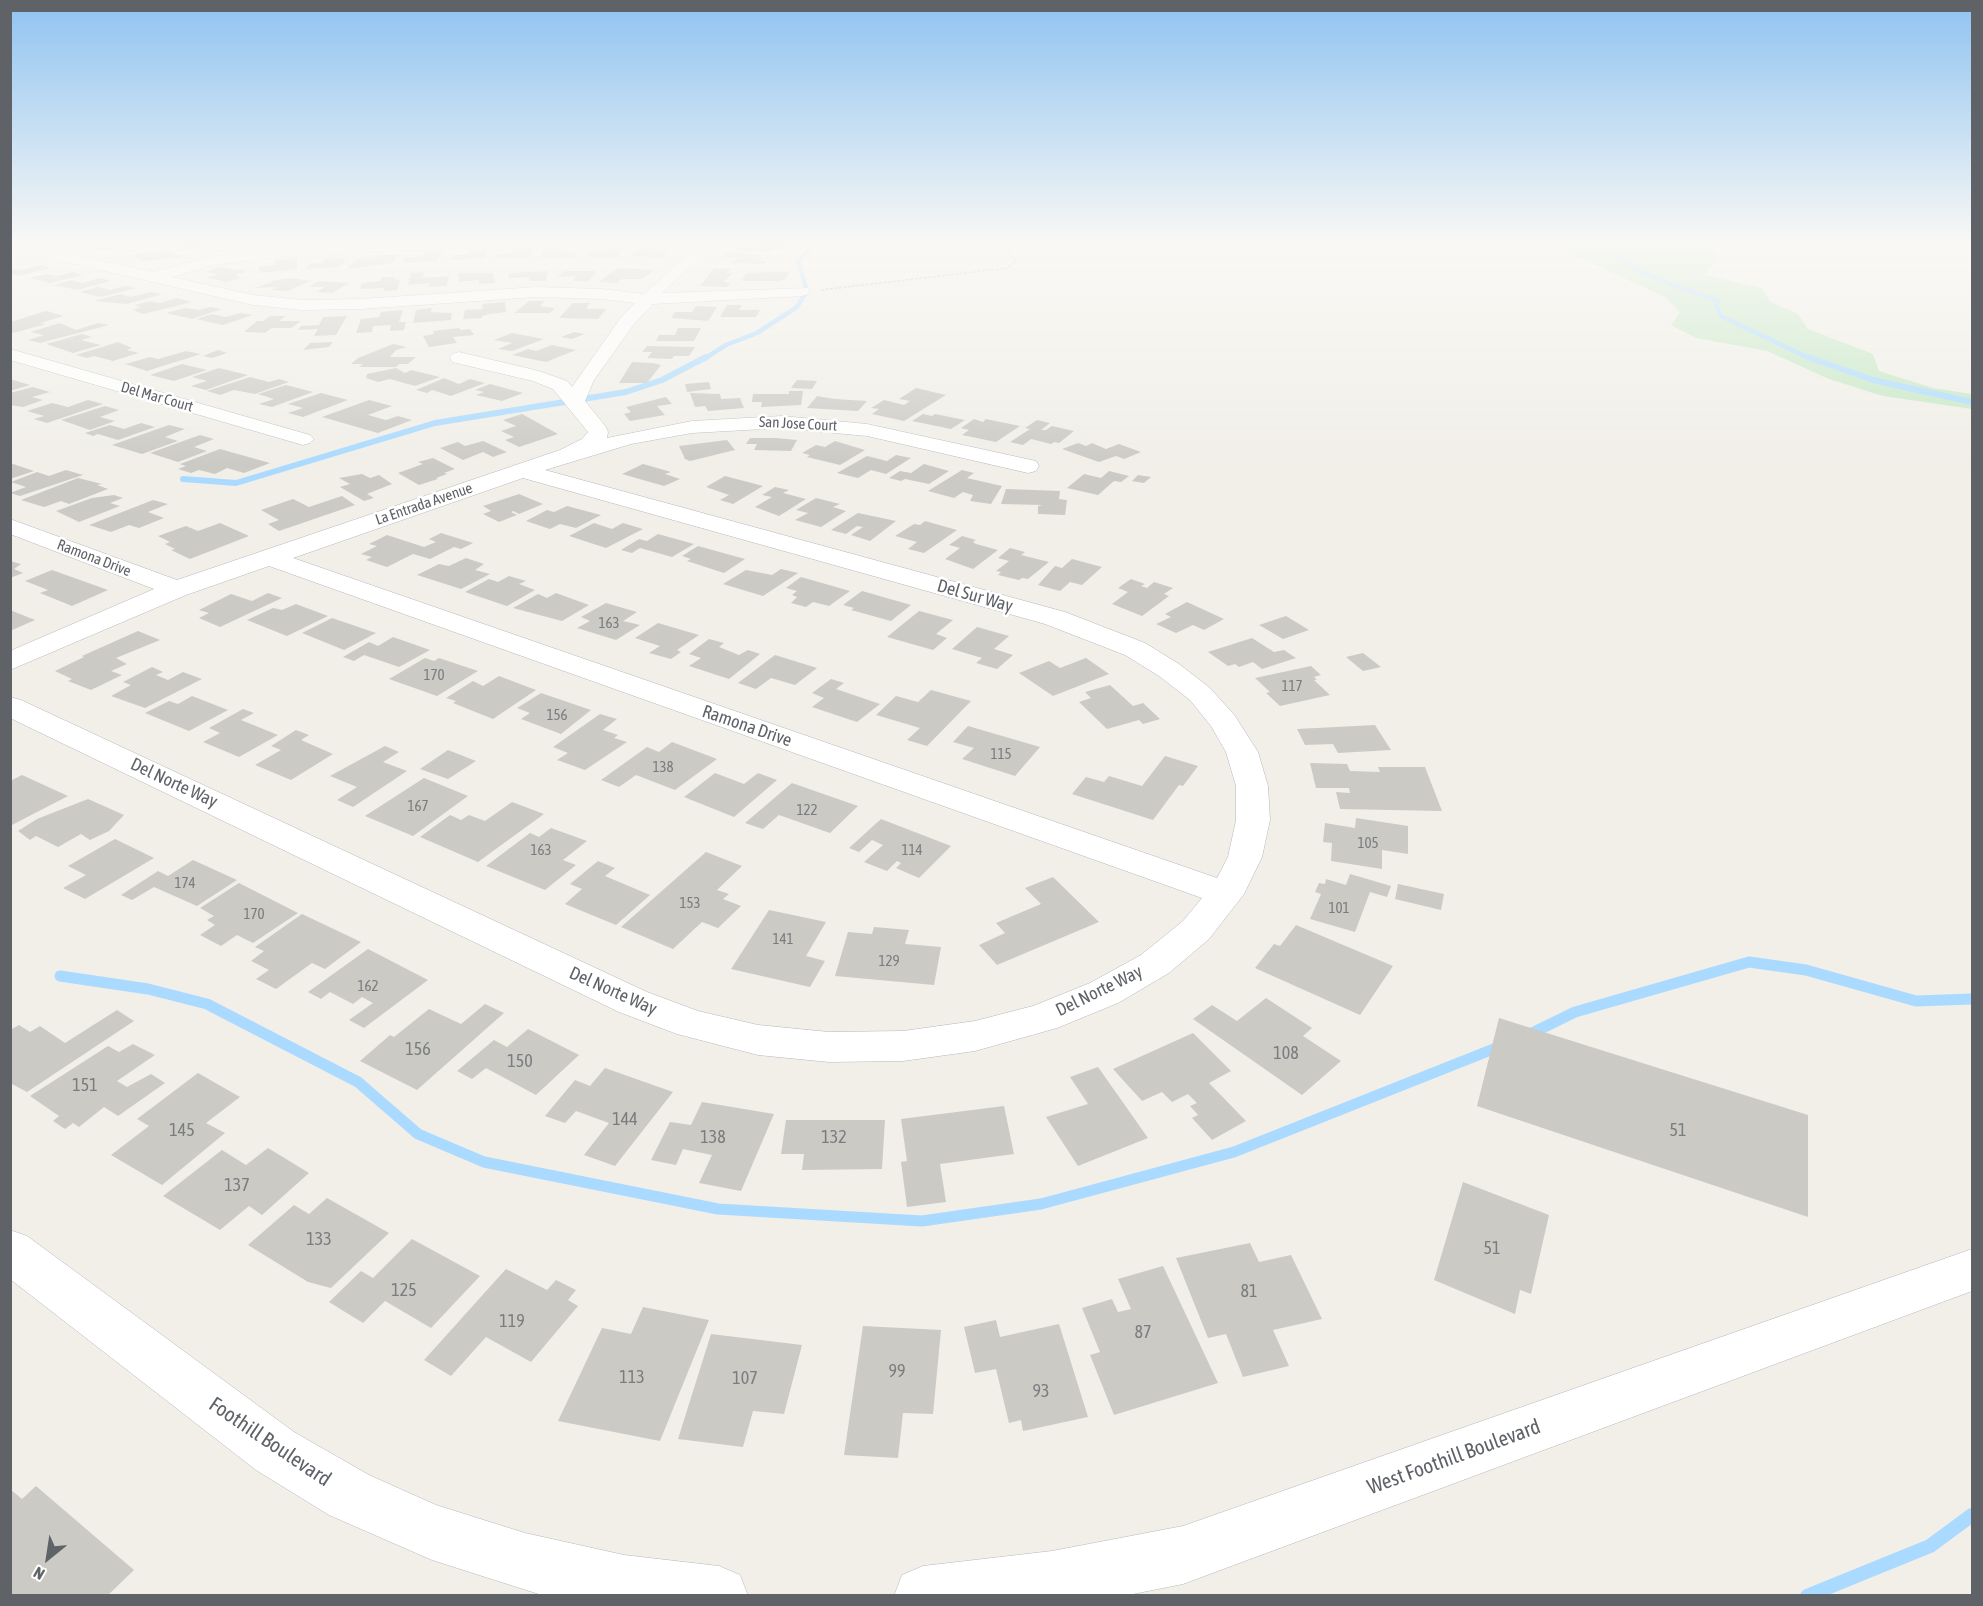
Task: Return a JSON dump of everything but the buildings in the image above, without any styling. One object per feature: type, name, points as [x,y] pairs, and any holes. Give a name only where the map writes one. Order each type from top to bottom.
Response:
[{"type":"street","points":[[459,358],[546,379],[564,388],[575,401],[585,380],[633,316]]},
{"type":"street","name":"Del Mar Court","points":[[10,354],[303,439]]},
{"type":"street","name":"La Entrada Avenue","points":[[10,662],[177,590],[568,455],[590,444],[598,432],[575,401]]},
{"type":"street","name":"San Jose Court","points":[[568,455],[628,438],[672,430],[722,423],[782,422],[867,430],[1028,466]]},
{"type":"street","name":"Del Sur Way","points":[[523,471],[1055,618],[1135,649],[1200,694],[1224,722],[1242,752],[1252,786],[1253,820],[1245,857],[1226,894]]},
{"type":"street","name":"Ramona Drive","points":[[10,526],[177,590]]},
{"type":"street","name":"Ramona Drive","points":[[267,558],[1226,894]]},
{"type":"street","name":"Del Norte Way","points":[[10,706],[633,1002],[691,1024],[758,1040],[829,1047],[903,1046],[975,1036],[1043,1018],[1104,993],[1155,964],[1196,930],[1226,894]]},
{"type":"street","name":"Foothill Boulevard","points":[[10,1251],[275,1451],[348,1495],[432,1532],[525,1562],[624,1584],[709,1595]]},
{"type":"street","name":"West Foothill Boulevard","points":[[923,1596],[1052,1580],[1183,1556],[1972,1270]]},
{"type":"green space","points":[[1677,316],[1799,316],[1808,329],[1873,354],[1879,371],[1933,388],[1972,394],[1972,409],[1883,396],[1829,379],[1767,351],[1696,338],[1671,325]]},
{"type":"waterway","points":[[704,359],[726,345],[757,333],[783,316]]},
{"type":"waterway","points":[[1721,316],[1811,359]]},
{"type":"waterway","points":[[183,479],[236,483],[435,423],[626,392],[662,380],[706,357]]},
{"type":"waterway","points":[[1808,357],[1873,380],[1972,402]]},
{"type":"waterway","points":[[1528,1035],[1575,1012],[1749,962],[1806,970],[1916,1001],[1972,999]]},
{"type":"waterway","points":[[60,976],[148,989],[207,1004],[358,1082],[418,1134],[484,1162],[718,1209],[922,1221],[1041,1204],[1234,1152],[1501,1046]]},
{"type":"waterway","points":[[1807,1596],[1930,1546],[1972,1515]]}]
